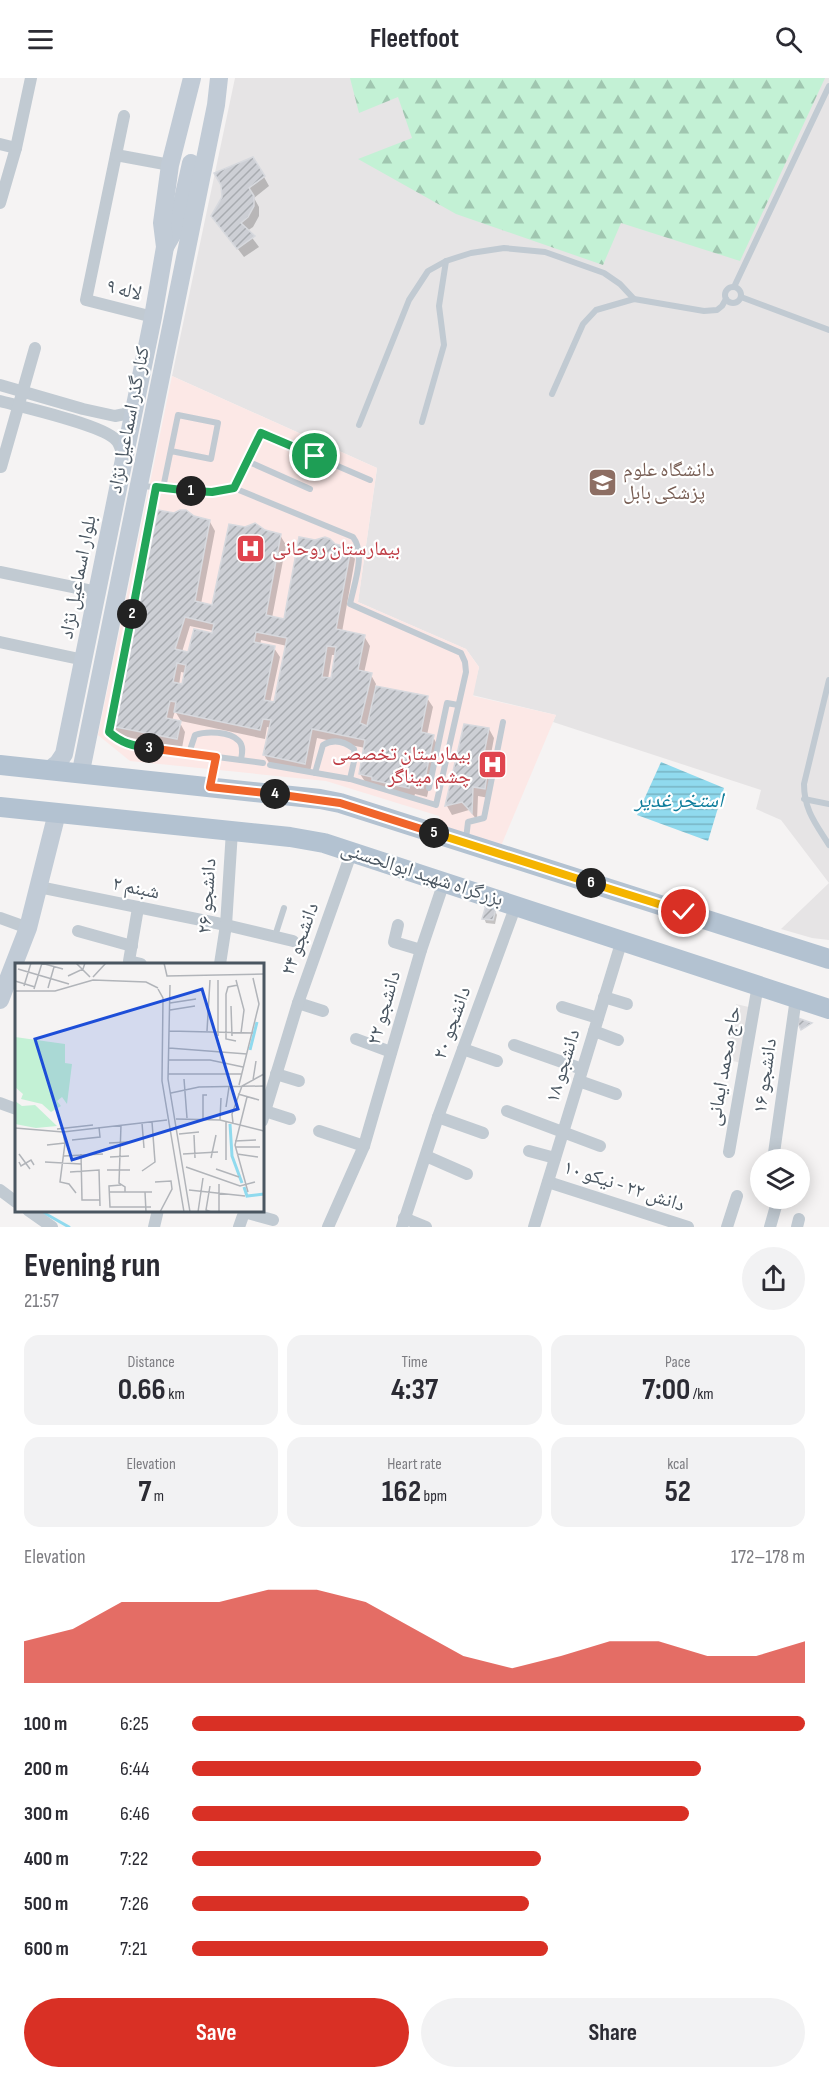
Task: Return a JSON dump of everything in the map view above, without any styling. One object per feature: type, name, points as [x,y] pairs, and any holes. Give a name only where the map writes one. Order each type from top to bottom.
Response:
[{"type":"main road","name":"بلوار اسماعیل نژاد","points":[[64,754],[153,317],[165,247],[162,223],[170,165],[192,78]]},
{"type":"main road","name":"بلوار اسماعیل نژاد","points":[[165,247],[177,226],[198,132],[214,78]]},
{"type":"main road","name":"کنار گذر اسماعیل نژاد","points":[[81,771],[153,487],[219,78]]},
{"type":"main road","points":[[49,770],[64,754],[75,768],[81,771],[112,777]]},
{"type":"main road","points":[[0,765],[329,801],[829,959]]},
{"type":"main road","name":"بزرگراه شهید ابوالحسنی","points":[[0,807],[309,840],[352,851],[829,1009]]},
{"type":"main road","points":[[17,963],[28,928],[57,813]]},
{"type":"main road","points":[[7,992],[15,968]]},
{"type":"main road","points":[[796,998],[829,1004]]},
{"type":"street","points":[[0,203],[16,148],[31,78]]},
{"type":"street","points":[[124,116],[116,155],[170,165]]},
{"type":"street","points":[[0,144],[16,148]]},
{"type":"street","name":"لاله ۹","points":[[116,155],[86,300],[153,317]]},
{"type":"street","points":[[1,468],[35,348]]},
{"type":"street","points":[[0,385],[21,399],[113,437],[124,458]]},
{"type":"street","points":[[0,401],[21,399],[120,416],[135,405]]},
{"type":"street","points":[[79,422],[83,409]]},
{"type":"street","points":[[0,572],[97,592]]},
{"type":"street","points":[[0,642],[84,660]]},
{"type":"street","name":"دانشجو ۲۶","points":[[220,963],[226,925],[232,831]]},
{"type":"street","name":"دانشجو ۲۴","points":[[264,1116],[298,1003],[352,851]]},
{"type":"street","name":"دانشجو ۲۲","points":[[328,1227],[364,1146],[421,950],[444,882]]},
{"type":"street","name":"شبنم ۲","points":[[39,887],[293,941]]},
{"type":"street","name":"دانشجو ۲۰","points":[[403,1223],[438,1117],[516,905]]},
{"type":"street","points":[[137,963],[129,961],[138,908]]},
{"type":"street","points":[[0,918],[28,928]]},
{"type":"street","points":[[398,925],[394,942],[421,950]]},
{"type":"street","points":[[78,931],[132,946]]},
{"type":"street","name":"دانشجو ۱۸","points":[[534,1227],[622,940]]},
{"type":"street","name":"حاج محمد ایمانی","points":[[729,1152],[758,986]]},
{"type":"street","points":[[604,997],[627,1004]]},
{"type":"street","name":"دانشجو ۱۶","points":[[775,1149],[796,998]]},
{"type":"street","points":[[298,1003],[323,1011]]},
{"type":"street","points":[[562,1007],[598,1018]]},
{"type":"street","points":[[594,1031],[618,1040]]},
{"type":"street","points":[[356,1039],[391,1052]]},
{"type":"street","points":[[514,1045],[581,1075],[616,1094]]},
{"type":"street","points":[[463,1049],[497,1061]]},
{"type":"street","points":[[276,1074],[299,1081]]},
{"type":"street","points":[[0,1103],[15,1109]]},
{"type":"street","points":[[507,1111],[600,1146]]},
{"type":"street","points":[[264,1116],[290,1119]]},
{"type":"street","points":[[438,1117],[483,1133]]},
{"type":"street","points":[[319,1131],[364,1146]]},
{"type":"street","points":[[529,1151],[555,1158]]},
{"type":"street","points":[[426,1156],[467,1174]]},
{"type":"street","name":"دانش ۲۲ - نیکو ۱۰","points":[[548,1182],[688,1227]]},
{"type":"street","points":[[0,1190],[15,1201]]},
{"type":"street","points":[[727,1227],[737,1196]]},
{"type":"street","points":[[770,1227],[775,1209]]},
{"type":"street","points":[[31,1212],[52,1227]]},
{"type":"street","points":[[154,1227],[158,1212]]},
{"type":"street","points":[[239,1227],[244,1212]]},
{"type":"street","points":[[247,1212],[273,1220]]},
{"type":"street","points":[[403,1223],[426,1227]]},
{"type":"lane","points":[[734,287],[829,86]]},
{"type":"lane","points":[[359,425],[409,300],[428,271],[446,261],[471,253],[504,248],[544,252],[604,273],[620,284],[634,299]]},
{"type":"lane","points":[[422,422],[444,345],[439,306],[446,261]]},
{"type":"lane","points":[[552,394],[583,324],[596,310],[634,299],[704,311],[717,310],[726,299],[725,292],[730,287],[740,290],[741,297]]},
{"type":"lane","points":[[726,299],[729,302],[736,302],[741,297]]},
{"type":"lane","points":[[741,297],[829,330]]},
{"type":"lane","points":[[153,487],[212,492],[234,488],[353,537],[358,544],[359,553],[350,604],[461,653],[466,672],[436,805],[350,779],[241,760],[133,746],[119,740],[109,732],[153,487],[171,451],[178,415],[218,423],[211,459],[171,451]]},
{"type":"lane","points":[[234,488],[261,433],[370,480]]},
{"type":"lane","points":[[247,461],[310,489]]},
{"type":"lane","points":[[828,683],[804,784],[804,799],[809,813],[829,845]]},
{"type":"lane","points":[[429,788],[447,703],[458,705]]},
{"type":"lane","points":[[466,843],[468,822],[484,818],[503,722]]},
{"type":"lane","points":[[189,753],[195,735],[203,732],[230,736],[239,741],[242,750],[241,760]]},
{"type":"lane","points":[[315,773],[323,745],[330,741],[341,742],[354,749],[355,757],[350,779]]},
{"type":"lane","points":[[210,787],[216,757]]},
{"type":"lane","points":[[804,799],[829,804]]},
{"type":"lane","points":[[275,937],[284,908]]},
{"type":"shaded area","name":"دانشگاه علوم پزشکی بابل","points":[[235,78],[829,78],[829,883],[781,820],[756,809],[761,790],[553,722],[556,715],[472,695],[479,667],[466,649],[358,602],[377,468],[172,376]]},
{"type":"shaded area","name":"بیمارستان روحانی","points":[[172,376],[377,468],[358,602],[466,649],[479,667],[473,696],[556,715],[501,846],[442,826],[439,816],[326,781],[130,761],[98,735]]},
{"type":"shaded area","points":[[829,883],[829,940],[812,938],[781,929]]},
{"type":"shaded area","points":[[736,1004],[753,1008],[741,1063],[725,1059]]},
{"type":"green space","points":[[350,78],[825,78],[740,261],[621,223],[603,265],[456,214],[358,159],[412,138],[398,97],[359,113]]},
{"type":"water","name":"استخر غدیر","points":[[661,762],[724,788],[708,841],[637,815]]},
{"type":"building","points":[[253,157],[265,176],[249,188],[254,196],[254,206],[248,217],[241,223],[255,236],[237,249],[211,216],[222,197],[221,185],[214,173]]},
{"type":"building","points":[[158,510],[174,513],[186,510],[194,516],[210,520],[195,601],[212,605],[229,524],[245,527],[255,523],[265,530],[281,534],[266,615],[284,619],[299,537],[315,540],[325,537],[335,544],[351,548],[336,629],[365,635],[358,670],[372,673],[360,723],[367,726],[376,686],[428,696],[421,732],[434,735],[423,788],[410,785],[409,788],[372,780],[372,777],[359,774],[365,740],[312,729],[305,764],[263,755],[271,720],[263,719],[260,730],[174,712],[176,702],[170,701],[166,718],[181,721],[177,739],[110,726],[137,592],[141,593]],"holes":[[[185,617],[214,624],[212,633],[194,629],[188,652],[175,649]],[[256,632],[287,638],[274,702],[264,700],[275,646],[254,642]],[[327,646],[336,647],[331,678],[322,677]],[[177,663],[186,665],[182,684],[173,682]]]},
{"type":"building","points":[[464,724],[489,728],[480,774],[487,774],[485,789],[473,787],[472,813],[462,802],[445,806]]},
{"type":"building","points":[[486,905],[496,909],[493,920],[482,919]]},
{"type":"building","points":[[795,1017],[812,1023],[801,1030]]},
{"type":"waterway","points":[[43,1212],[69,1227]]},
{"type":"place","name":"دانشگاه علوم پزشکی بابل","points":[[602,482]]},
{"type":"place","name":"بیمارستان روحانی","points":[[251,549]]},
{"type":"place","name":"بیمارستان تخصصی چشم میناگر","points":[[492,765]]},
{"type":"route","points":[[315,456],[261,433],[234,488],[212,492],[156,487],[109,732],[119,740],[133,746],[216,757],[210,787],[340,803],[684,912]]}]
